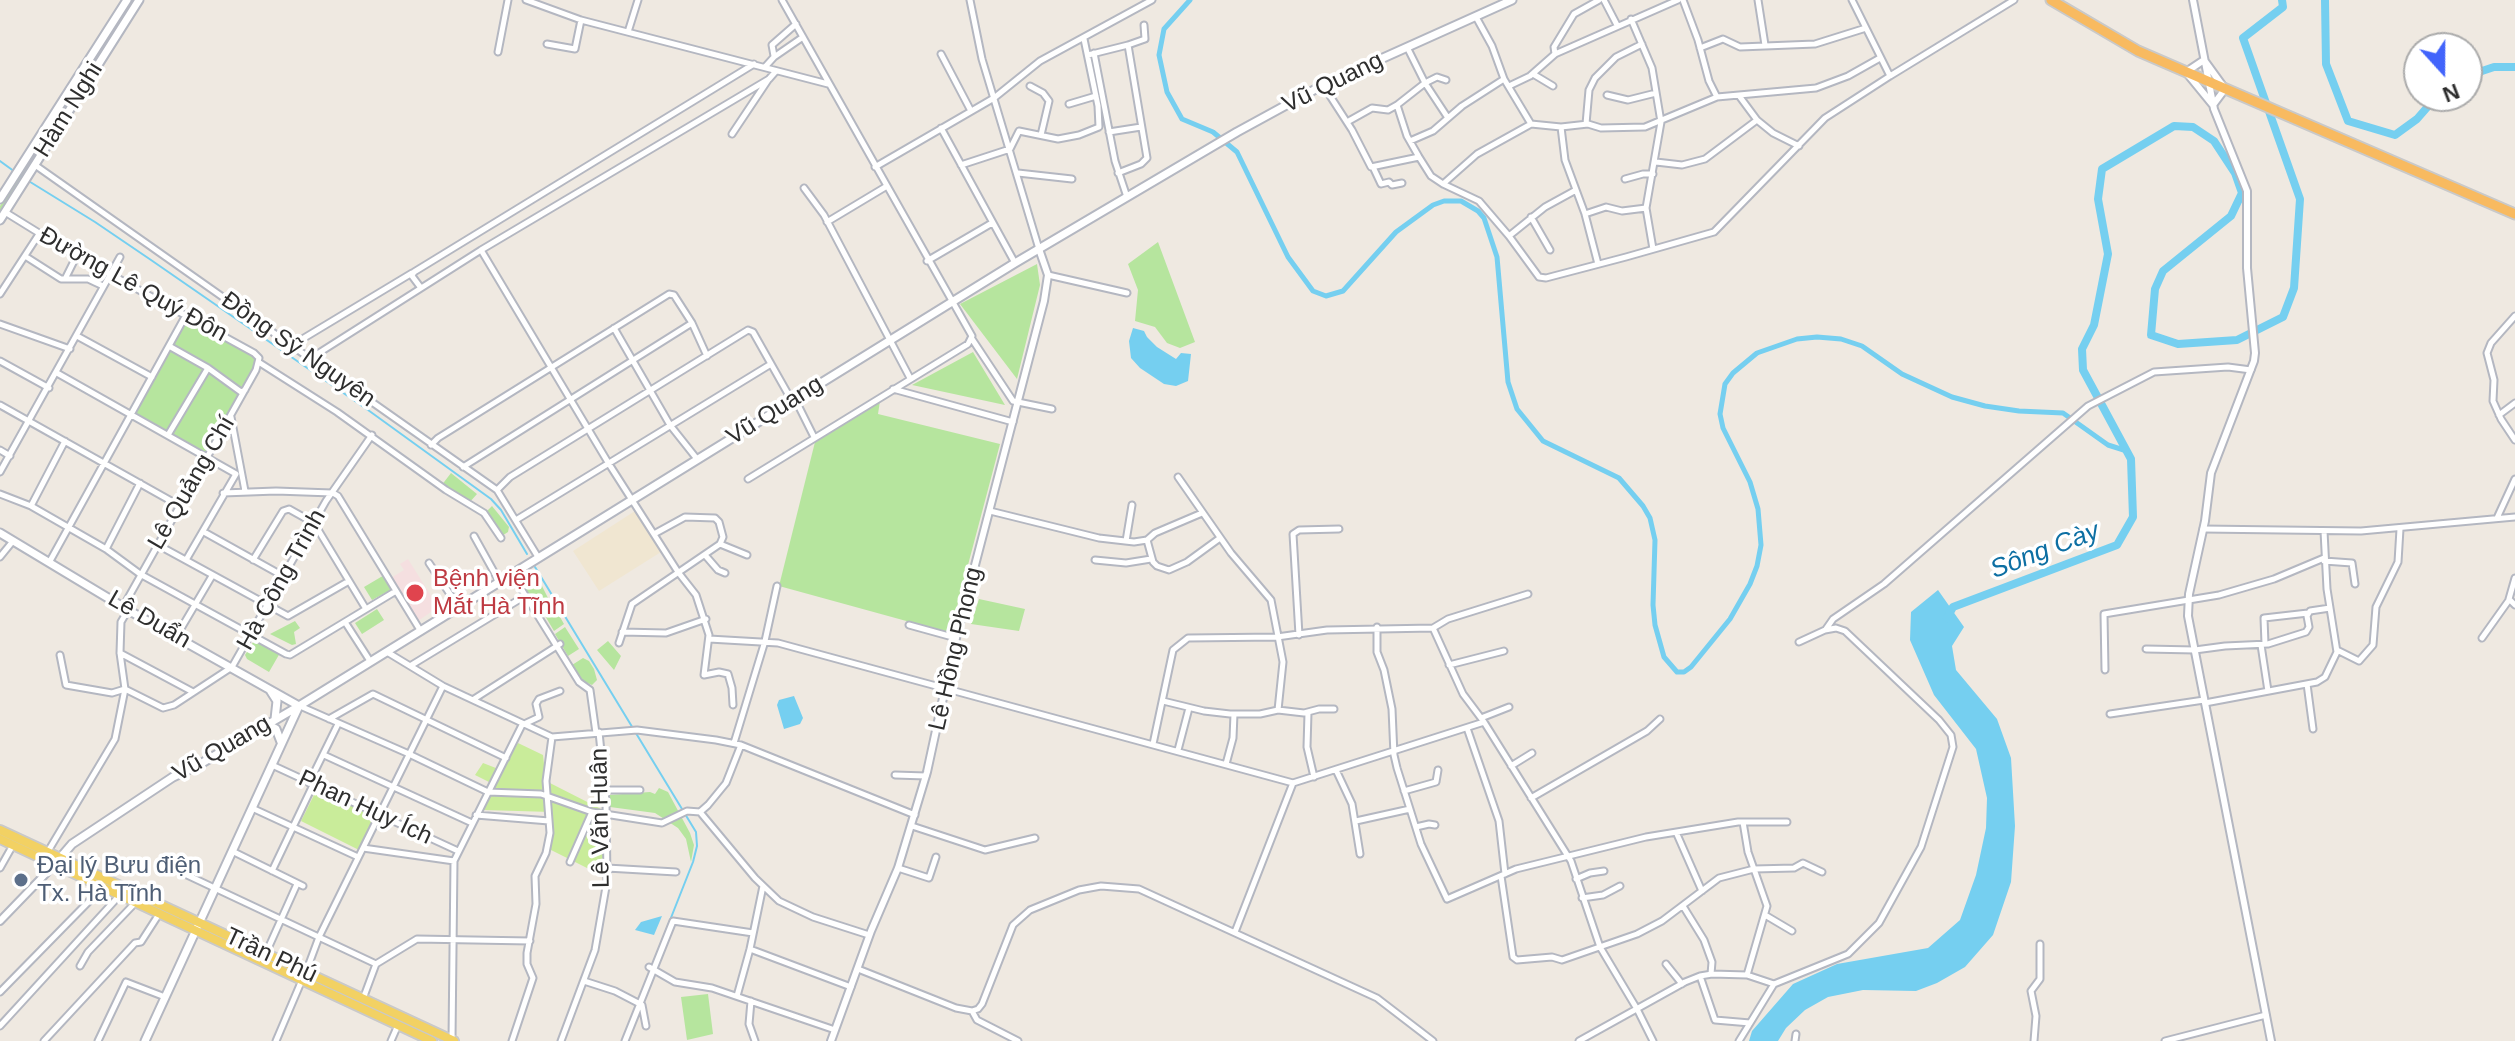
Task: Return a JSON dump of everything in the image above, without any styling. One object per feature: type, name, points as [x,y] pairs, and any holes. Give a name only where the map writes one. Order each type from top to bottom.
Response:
[{"type":"highway","points":[[2051,0],[2108,35],[2186,72],[2515,214]]},
{"type":"main road","name":"Hàm Nghi","points":[[0,199],[127,0]]},
{"type":"main road","name":"Hàm Nghi","points":[[2,216],[139,0]]},
{"type":"main road","name":"Vũ Quang","points":[[57,862],[65,850],[82,836],[173,777],[299,706],[951,300],[1212,146],[1323,85],[1512,0]]},
{"type":"main road","name":"Lê Duẩn","points":[[0,533],[299,706]]},
{"type":"main road","points":[[265,686],[277,701],[275,719]]},
{"type":"main road","points":[[145,1041],[299,706]]},
{"type":"main road","points":[[266,724],[276,729],[281,744]]},
{"type":"main road","name":"Trần Phú","points":[[0,830],[47,853],[102,888],[159,914],[266,954],[432,1041]]},
{"type":"main road","name":"Trần Phú","points":[[0,839],[453,1040]]},
{"type":"street","points":[[498,52],[508,0]]},
{"type":"street","points":[[526,0],[541,2],[581,20],[829,84]]},
{"type":"street","points":[[628,32],[638,0]]},
{"type":"street","points":[[782,0],[972,336],[971,340]]},
{"type":"street","points":[[970,0],[982,59],[1039,249]]},
{"type":"street","points":[[875,167],[994,98],[1040,61],[1152,0]]},
{"type":"street","points":[[1555,54],[1554,47],[1574,14],[1602,0],[1617,25]]},
{"type":"street","points":[[1509,86],[1533,74],[1555,54],[1681,0],[1717,97]]},
{"type":"street","points":[[1758,0],[1765,45]]},
{"type":"street","points":[[1852,0],[1890,76]]},
{"type":"street","points":[[1397,105],[1410,141],[1431,176],[1479,201],[1539,277],[1546,278],[1716,230],[1833,112],[2014,0]]},
{"type":"street","points":[[2193,0],[2213,105],[2247,191],[2246,249],[2254,346],[2251,370],[2214,464],[2188,616],[2271,1041]]},
{"type":"street","points":[[1476,17],[1492,46],[1504,79],[1531,124]]},
{"type":"street","points":[[1631,19],[1652,68],[1661,122],[1646,208],[1653,249]]},
{"type":"street","points":[[547,44],[575,49],[581,20]]},
{"type":"street","points":[[774,57],[772,45],[796,24]]},
{"type":"street","points":[[1091,54],[1145,39],[1144,25]]},
{"type":"street","points":[[1700,48],[1723,39],[1740,47],[1815,44],[1866,28]]},
{"type":"street","points":[[765,67],[803,37]]},
{"type":"street","points":[[1084,39],[1091,54],[1118,173],[1127,197]]},
{"type":"street","points":[[1586,124],[1589,90],[1595,78],[1616,57],[1642,44]]},
{"type":"street","points":[[1118,173],[1146,160],[1128,45]]},
{"type":"street","points":[[1407,47],[1425,83],[1448,118]]},
{"type":"street","points":[[941,54],[971,111]]},
{"type":"street","points":[[961,165],[1010,149],[1019,131],[1066,138],[1099,127],[1091,54]]},
{"type":"street","points":[[1443,184],[1477,154],[1531,124],[1645,127],[1717,97],[1824,86],[1881,58]]},
{"type":"street","points":[[2204,60],[2186,72],[2213,105]]},
{"type":"street","points":[[2204,60],[2225,89],[2213,105]]},
{"type":"street","points":[[311,358],[416,280],[754,64]]},
{"type":"street","points":[[732,134],[776,71]]},
{"type":"street","points":[[1533,74],[1553,86]]},
{"type":"street","points":[[1347,122],[1372,108],[1390,110],[1425,83],[1440,77],[1446,80]]},
{"type":"street","points":[[296,348],[304,338],[481,250],[769,79]]},
{"type":"street","points":[[1410,141],[1433,131],[1504,79]]},
{"type":"street","points":[[1323,85],[1373,167],[1380,184],[1402,183]]},
{"type":"street","points":[[1030,86],[1043,93],[1049,101],[1041,135]]},
{"type":"street","points":[[1607,95],[1628,100],[1656,93]]},
{"type":"street","points":[[1069,104],[1096,96]]},
{"type":"street","points":[[1740,97],[1757,120],[1777,137],[1799,146]]},
{"type":"street","points":[[1656,162],[1679,165],[1705,159],[1757,120]]},
{"type":"street","points":[[1109,132],[1141,127]]},
{"type":"street","points":[[1561,127],[1563,155],[1585,214],[1598,264]]},
{"type":"street","points":[[941,128],[1015,263]]},
{"type":"street","points":[[1373,167],[1419,157]]},
{"type":"street","name":"Đồng Sỹ Nguyên","points":[[35,165],[497,490],[538,557]]},
{"type":"street","points":[[1017,172],[1072,179]]},
{"type":"street","points":[[1625,179],[1653,174]]},
{"type":"street","points":[[827,222],[887,186]]},
{"type":"street","points":[[804,188],[827,222],[910,378]]},
{"type":"street","points":[[1509,236],[1531,217],[1576,190]]},
{"type":"street","points":[[1585,214],[1606,207],[1622,211],[1646,208]]},
{"type":"street","name":"Đường Lê Quý Đôn","points":[[2,216],[254,353],[259,361],[484,513],[501,538]]},
{"type":"street","points":[[1531,217],[1550,250]]},
{"type":"street","points":[[927,261],[992,223]]},
{"type":"street","points":[[0,294],[39,234]]},
{"type":"street","name":"Lê Hồng Phong","points":[[831,1041],[869,935],[898,868],[926,776],[956,638],[1044,301],[1048,275],[1039,249]]},
{"type":"street","points":[[481,250],[609,464],[696,595],[706,619],[709,639],[704,675],[728,674],[733,705]]},
{"type":"street","points":[[64,280],[77,255]]},
{"type":"street","points":[[25,256],[64,280],[88,279],[103,286]]},
{"type":"street","points":[[0,472],[120,257]]},
{"type":"street","points":[[1048,275],[1127,293]]},
{"type":"street","points":[[431,445],[669,294],[674,295],[692,323],[707,356]]},
{"type":"street","points":[[50,561],[186,315]]},
{"type":"street","points":[[2515,316],[2491,343],[2488,351],[2494,380],[2492,397],[2515,440]]},
{"type":"street","points":[[463,467],[692,323]]},
{"type":"street","points":[[0,324],[70,349]]},
{"type":"street","points":[[614,328],[670,425],[697,459]]},
{"type":"street","points":[[497,490],[510,477],[748,330],[753,332],[814,438]]},
{"type":"street","points":[[77,336],[152,377]]},
{"type":"street","points":[[971,340],[1013,401],[1052,409]]},
{"type":"street","points":[[748,479],[971,340]]},
{"type":"street","points":[[169,346],[208,368],[241,392],[246,389]]},
{"type":"street","points":[[0,361],[49,388]]},
{"type":"street","name":"Lê Quảng Chí","points":[[47,853],[81,792],[113,746],[125,689],[120,653],[121,622],[140,574],[259,361]]},
{"type":"street","points":[[516,520],[771,364]]},
{"type":"street","points":[[1825,630],[1833,619],[1884,584],[2088,406],[2140,377],[2159,371],[2228,367],[2251,370]]},
{"type":"street","points":[[168,435],[208,368]]},
{"type":"street","points":[[57,373],[236,474],[186,560]]},
{"type":"street","points":[[893,389],[1013,422]]},
{"type":"street","points":[[2499,415],[2515,403]]},
{"type":"street","points":[[0,405],[180,506]]},
{"type":"street","points":[[231,415],[245,491]]},
{"type":"street","name":"Hà Công Trình","points":[[232,667],[314,523],[372,435]]},
{"type":"street","points":[[31,506],[65,441]]},
{"type":"street","points":[[0,450],[10,456]]},
{"type":"street","points":[[1178,477],[1220,538],[1270,597],[1283,665],[1278,710]]},
{"type":"street","points":[[2497,518],[2515,479]]},
{"type":"street","points":[[106,549],[140,483]]},
{"type":"street","points":[[223,493],[333,493],[338,496],[420,630]]},
{"type":"street","points":[[0,494],[31,506],[106,549],[140,574],[290,655],[396,591]]},
{"type":"street","points":[[1126,541],[1132,505]]},
{"type":"street","points":[[253,560],[283,511],[289,509],[314,523],[366,609]]},
{"type":"street","points":[[990,511],[1099,538],[1126,541],[1147,540],[1155,533],[1202,513]]},
{"type":"street","points":[[619,643],[632,604],[720,544],[723,537],[715,518],[685,517],[654,534]]},
{"type":"street","points":[[2203,529],[2400,529],[2515,517]]},
{"type":"street","points":[[1299,635],[1292,537],[1299,530],[1339,529]]},
{"type":"street","points":[[2337,650],[2359,661],[2373,645],[2376,607],[2398,562],[2400,529]]},
{"type":"street","points":[[2110,714],[2268,691],[2323,678],[2337,650],[2324,559],[2324,531]]},
{"type":"street","points":[[204,532],[283,576]]},
{"type":"street","points":[[474,536],[499,581]]},
{"type":"street","points":[[1147,540],[1151,559],[1157,566],[1175,569],[1220,538]]},
{"type":"street","points":[[0,557],[13,541]]},
{"type":"street","points":[[157,544],[267,606],[291,616],[349,581]]},
{"type":"street","points":[[720,544],[747,555]]},
{"type":"street","points":[[705,555],[718,570],[725,573]]},
{"type":"street","points":[[1095,560],[1126,563],[1151,559]]},
{"type":"street","points":[[2105,670],[2104,614],[2188,602],[2274,579],[2324,559],[2352,563],[2355,584]]},
{"type":"street","points":[[429,563],[458,606]]},
{"type":"street","name":"Lê Văn Huân","points":[[512,573],[579,682],[590,690],[605,790],[607,868],[599,936],[561,1041]]},
{"type":"street","points":[[176,637],[212,576]]},
{"type":"street","points":[[2482,638],[2509,600],[2515,578]]},
{"type":"street","points":[[700,812],[726,783],[777,586]]},
{"type":"street","points":[[1153,744],[1173,650],[1182,641],[1199,637],[1277,637],[1377,627],[1433,628],[1448,619],[1528,594]]},
{"type":"street","points":[[409,666],[525,596]]},
{"type":"street","points":[[2509,600],[2515,605]]},
{"type":"street","points":[[2268,691],[2263,644],[2264,618],[2330,608]]},
{"type":"street","points":[[2146,649],[2195,650],[2263,644],[2306,632],[2309,627],[2308,613]]},
{"type":"street","points":[[622,632],[666,633],[706,619]]},
{"type":"street","points":[[345,622],[370,661]]},
{"type":"street","points":[[909,625],[956,638]]},
{"type":"street","points":[[1377,627],[1377,652],[1392,709],[1394,750],[1404,791],[1427,859],[1447,899],[1503,875],[1567,855],[1676,832],[1743,822],[1787,822]]},
{"type":"street","points":[[1433,628],[1463,694],[1567,855],[1600,947],[1653,1041]]},
{"type":"street","points":[[1739,1041],[1774,984],[1848,954],[1879,923],[1921,847],[1953,747],[1951,735],[1939,720],[1849,634],[1839,629],[1825,630],[1799,642]]},
{"type":"street","points":[[709,639],[765,641],[1293,783],[1467,728],[1509,707]]},
{"type":"street","points":[[473,700],[558,645]]},
{"type":"street","points":[[386,651],[443,686],[552,737],[635,730],[737,744],[915,815]]},
{"type":"street","points":[[1449,665],[1504,651]]},
{"type":"street","points":[[120,653],[193,692]]},
{"type":"street","points":[[60,655],[66,685],[112,693],[125,689],[163,708],[174,705],[232,667]]},
{"type":"street","points":[[2307,684],[2313,729]]},
{"type":"street","points":[[276,1041],[319,937],[443,686]]},
{"type":"street","points":[[453,1040],[454,861],[522,725],[539,717],[536,704],[539,699],[560,691]]},
{"type":"street","points":[[328,720],[373,694],[506,758]]},
{"type":"street","points":[[1163,701],[1234,714],[1278,710],[1308,713],[1334,709]]},
{"type":"street","points":[[299,706],[488,792],[547,795],[592,812],[662,823],[687,811],[700,812],[763,886],[785,905],[869,935]]},
{"type":"street","points":[[1178,750],[1189,708]]},
{"type":"street","points":[[1308,713],[1307,743],[1314,777]]},
{"type":"street","points":[[1226,764],[1233,738],[1234,714]]},
{"type":"street","points":[[1531,798],[1647,731],[1660,719]]},
{"type":"street","points":[[272,871],[338,724]]},
{"type":"street","points":[[1467,728],[1499,821],[1515,959],[1548,957],[1566,960],[1637,934],[1683,906],[1719,878],[1754,869],[1794,868],[1803,863],[1822,872]]},
{"type":"street","points":[[512,1041],[533,978],[527,964],[536,904],[535,876],[548,842],[548,753],[552,737]]},
{"type":"street","points":[[1511,766],[1532,753]]},
{"type":"street","points":[[324,755],[472,823]]},
{"type":"street","name":"Phan Huy Ích","points":[[272,765],[458,851]]},
{"type":"street","points":[[1336,770],[1356,821],[1360,854]]},
{"type":"street","points":[[1404,791],[1436,782],[1438,770]]},
{"type":"street","points":[[895,775],[926,776]]},
{"type":"street","points":[[1235,932],[1293,783]]},
{"type":"street","points":[[605,790],[640,790]]},
{"type":"street","points":[[252,808],[358,857]]},
{"type":"street","points":[[1356,821],[1410,809]]},
{"type":"street","points":[[570,862],[592,812]]},
{"type":"street","points":[[476,815],[549,821]]},
{"type":"street","points":[[1743,822],[1747,848],[1767,903],[1747,975]]},
{"type":"street","points":[[1416,827],[1435,825]]},
{"type":"street","points":[[912,826],[985,850],[1035,838]]},
{"type":"street","points":[[1676,832],[1702,891]]},
{"type":"street","points":[[0,868],[13,845]]},
{"type":"street","points":[[363,848],[454,861]]},
{"type":"street","points":[[234,852],[300,885],[266,954]]},
{"type":"street","points":[[898,868],[929,878],[936,857]]},
{"type":"street","points":[[0,921],[57,862]]},
{"type":"street","points":[[172,868],[376,964]]},
{"type":"street","points":[[607,868],[676,872]]},
{"type":"street","points":[[1576,879],[1604,871]]},
{"type":"street","points":[[737,996],[763,886]]},
{"type":"street","points":[[858,969],[956,1008],[972,1011],[982,1004],[1006,940],[1019,918],[1041,905],[1079,890],[1101,886],[1139,889],[1377,998],[1433,1041]]},
{"type":"street","points":[[1582,898],[1603,895],[1620,886]]},
{"type":"street","points":[[0,992],[102,888]]},
{"type":"street","points":[[0,1026],[119,896]]},
{"type":"street","points":[[80,966],[88,952],[135,903]]},
{"type":"street","points":[[1683,906],[1704,940],[1712,962],[1711,974]]},
{"type":"street","points":[[44,1041],[135,943],[141,942],[159,914]]},
{"type":"street","points":[[1765,915],[1792,931]]},
{"type":"street","points":[[625,1041],[637,1002],[673,921],[753,933]]},
{"type":"street","points":[[363,999],[376,964],[417,939],[530,941]]},
{"type":"street","points":[[2034,1041],[2036,1016],[2031,991],[2040,981],[2040,944]]},
{"type":"street","points":[[750,949],[852,988]]},
{"type":"street","points":[[1666,964],[1682,984]]},
{"type":"street","points":[[651,968],[675,982],[737,996],[835,1030]]},
{"type":"street","points":[[1579,1041],[1700,976],[1747,975],[1774,984]]},
{"type":"street","points":[[1700,976],[1715,1020],[1750,1023]]},
{"type":"street","points":[[584,981],[637,1002],[643,1008],[646,1026]]},
{"type":"street","points":[[98,1041],[126,982],[165,997]]},
{"type":"street","points":[[751,1001],[749,1024],[755,1041]]},
{"type":"street","points":[[972,1011],[977,1020],[1018,1041]]},
{"type":"street","points":[[2165,1041],[2266,1015]]},
{"type":"street","points":[[391,1041],[398,1025]]},
{"type":"shaded area","points":[[635,511],[661,552],[599,591],[573,551]]},
{"type":"shaded area","name":"Bệnh viện Mắt Hà Tĩnh","points":[[408,559],[438,607],[418,621],[391,578],[404,570],[400,564]]},
{"type":"green space","points":[[72,93],[75,95],[0,212],[0,206]]},
{"type":"green space","points":[[1158,242],[1195,342],[1180,348],[1167,343],[1155,327],[1135,321],[1138,290],[1128,264]]},
{"type":"green space","points":[[1037,264],[1040,285],[1017,379],[960,304]]},
{"type":"green space","points":[[187,318],[258,359],[208,456],[132,413]]},
{"type":"green space","points":[[973,352],[1005,405],[912,385]]},
{"type":"green space","points":[[880,401],[878,414],[1000,444],[950,633],[779,586],[816,438]]},
{"type":"green space","points":[[451,473],[477,494],[469,503],[441,486]]},
{"type":"green space","points":[[492,506],[509,527],[508,532],[497,539],[486,512]]},
{"type":"green space","points":[[534,570],[548,598],[534,609],[516,581]]},
{"type":"green space","points":[[386,574],[394,588],[372,600],[364,587]]},
{"type":"green space","points":[[979,599],[1025,609],[1019,631],[971,624]]},
{"type":"green space","points":[[552,603],[564,624],[554,631],[541,609]]},
{"type":"green space","points":[[377,609],[384,620],[362,634],[355,623]]},
{"type":"green space","points":[[295,621],[300,628],[294,632],[296,644],[270,634]]},
{"type":"green space","points":[[565,627],[579,649],[568,656],[555,634]]},
{"type":"green space","points":[[255,639],[280,653],[269,672],[245,655]]},
{"type":"green space","points":[[608,641],[621,656],[614,670],[597,650]]},
{"type":"green space","points":[[583,658],[594,669],[597,680],[592,685],[583,681],[572,665]]},
{"type":"green space","points":[[518,743],[543,755],[546,781],[601,809],[605,877],[549,849],[552,812],[483,810],[495,785],[475,775],[483,763],[501,770]]},
{"type":"green space","points":[[319,785],[375,814],[359,850],[301,821]]},
{"type":"green space","points":[[659,788],[668,792],[690,833],[694,845],[691,862],[686,839],[678,828],[655,813],[610,807],[609,795],[655,794]]},
{"type":"green space","points":[[708,994],[713,1034],[687,1040],[681,997]]},
{"type":"water","points":[[1133,328],[1144,331],[1157,347],[1176,359],[1181,353],[1191,354],[1188,381],[1176,386],[1164,384],[1140,368],[1131,358],[1129,341]]},
{"type":"water","points":[[1938,590],[1964,627],[1952,646],[1956,670],[1997,719],[2011,758],[2015,826],[2011,882],[1993,935],[1965,967],[1937,983],[1916,991],[1863,990],[1828,997],[1805,1010],[1786,1028],[1778,1041],[1749,1041],[1752,1031],[1793,984],[1837,964],[1928,948],[1960,920],[1976,875],[1986,828],[1987,798],[1976,749],[1934,695],[1910,640],[1911,612]]},
{"type":"water","points":[[794,696],[803,718],[800,724],[784,729],[777,705],[779,700]]},
{"type":"water","points":[[662,916],[654,935],[635,930],[641,922]]},
{"type":"waterway","points":[[1190,0],[1164,29],[1159,55],[1167,92],[1182,119],[1213,132],[1237,152],[1288,257],[1313,291],[1326,296],[1343,291],[1396,232],[1433,205],[1444,201],[1461,201],[1484,218],[1497,257],[1508,382],[1517,409],[1543,441],[1619,478],[1643,506],[1650,518],[1655,540],[1655,625],[1664,657],[1677,672],[1691,667],[1730,619],[1757,566],[1761,545],[1758,509],[1750,482],[1723,428],[1720,414],[1725,384],[1757,353],[1797,339],[1841,339],[1862,346],[1902,374],[1952,397],[2019,411],[2063,413],[2108,445],[2127,451]]},
{"type":"waterway","name":"Sông Cày","points":[[1947,618],[1953,607],[2117,545],[2133,517],[2131,459],[2083,370],[2082,349],[2094,325],[2108,254],[2098,199],[2102,169],[2174,126],[2193,127],[2214,141],[2235,173],[2242,193],[2231,216],[2163,271],[2155,289],[2151,335],[2178,344],[2237,340],[2283,317],[2294,288],[2300,199],[2243,38],[2283,7],[2282,0]]},
{"type":"waterway","name":"Sông Cày","points":[[2325,0],[2326,64],[2348,121],[2395,135],[2423,112]]},
{"type":"waterway","name":"Sông Cày","points":[[2483,71],[2515,67]]},
{"type":"waterway","points":[[0,161],[22,177]]},
{"type":"waterway","points":[[27,180],[151,260],[491,499],[527,554]]},
{"type":"waterway","points":[[535,567],[696,832],[693,862],[629,1024]]},
{"type":"place","name":"Bệnh viện Mắt Hà Tĩnh","points":[[415,593]]},
{"type":"place","name":"Đại lý Bưu điện Tx. Hà Tĩnh","points":[[21,880]]}]
